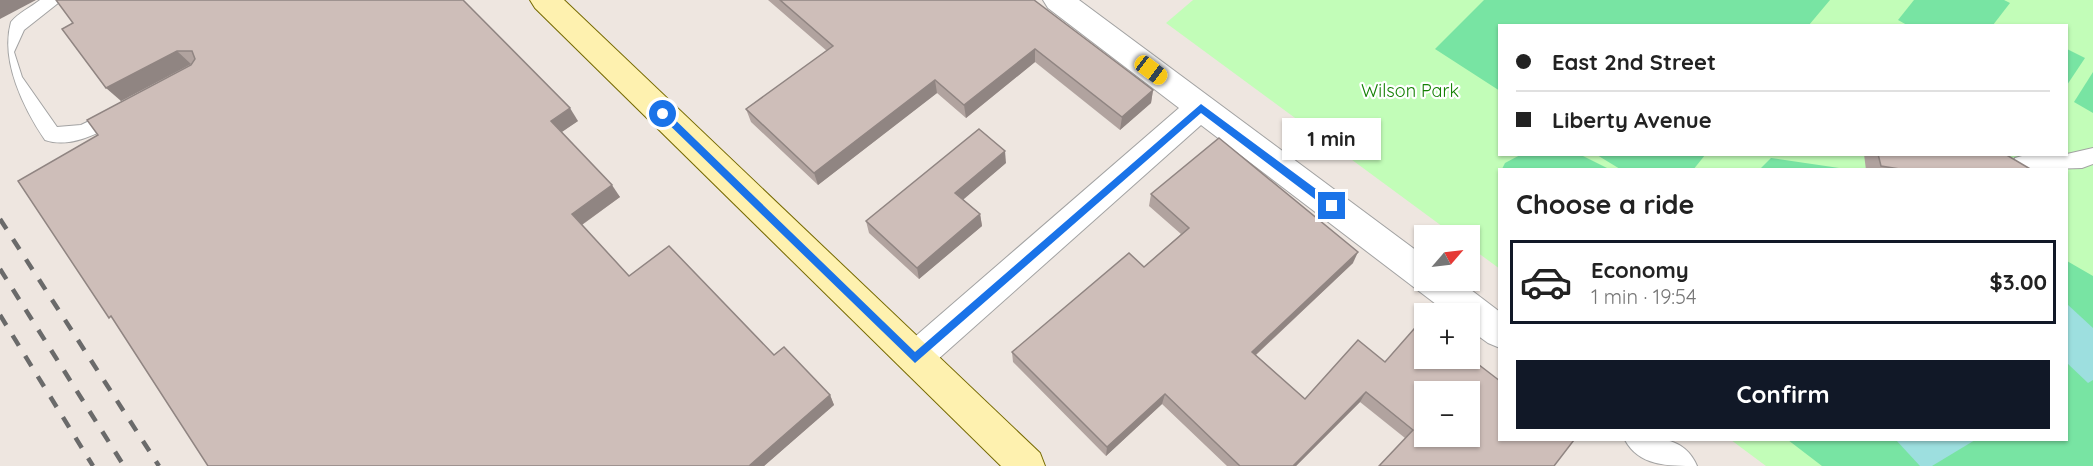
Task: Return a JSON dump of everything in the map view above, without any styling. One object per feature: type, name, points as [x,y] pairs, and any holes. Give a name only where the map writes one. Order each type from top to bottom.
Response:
[{"type":"street","points":[[545,0],[1027,466]]},
{"type":"street","points":[[1058,0],[1414,268]]},
{"type":"street","points":[[915,358],[1201,108]]},
{"type":"street","points":[[1446,291],[1498,330]]},
{"type":"street","points":[[1644,441],[1678,466]]},
{"type":"lane","points":[[53,0],[17,26],[5,52],[14,79],[52,135],[84,132],[136,104]]},
{"type":"lane","points":[[2022,164],[2082,160],[2093,156]]},
{"type":"green space","name":"Wilson Park","points":[[1193,0],[2093,0],[2093,466],[1766,466],[1732,441],[2068,441],[2068,168],[1498,168],[1498,268],[1480,254],[1480,225],[1440,225],[1166,23]]},
{"type":"green space","points":[[1484,0],[1830,0],[1810,24],[1498,24],[1498,90],[1435,49]]},
{"type":"green space","points":[[1914,0],[2004,0],[2010,3],[1994,24],[1905,24],[1898,20]]},
{"type":"green space","points":[[2068,50],[2085,58],[2068,84]]},
{"type":"green space","points":[[2093,72],[2093,113],[2074,102]]},
{"type":"green space","points":[[1518,156],[1583,156],[1607,168],[1502,168],[1505,163]]},
{"type":"green space","points":[[1599,156],[1704,156],[1695,168],[1618,168]]},
{"type":"green space","points":[[1771,158],[1839,168],[1761,168]]},
{"type":"green space","points":[[2068,262],[2093,276],[2093,466],[1822,466],[1789,441],[2068,441]]},
{"type":"water","points":[[2068,305],[2093,328],[2093,380],[2088,383],[2068,364]]},
{"type":"water","points":[[1897,441],[1973,441],[1932,466],[1920,466]]},
{"type":"building","points":[[56,0],[463,0],[570,108],[551,121],[612,185],[572,214],[629,276],[669,246],[774,355],[784,347],[830,395],[749,466],[208,466],[111,316],[109,318],[18,181],[98,135],[87,120],[191,65],[195,59],[192,51],[177,51],[106,88],[62,29],[73,23]]},
{"type":"building","points":[[780,0],[1034,0],[1153,90],[1122,117],[1035,49],[964,105],[935,80],[814,173],[746,109],[833,46]]},
{"type":"building","points":[[979,129],[1005,151],[955,193],[980,214],[917,268],[866,221]]},
{"type":"building","points":[[1219,138],[1358,252],[1252,352],[1305,399],[1358,340],[1385,362],[1414,329],[1414,369],[1480,369],[1480,366],[1498,379],[1498,441],[1573,441],[1554,466],[1379,466],[1413,430],[1366,392],[1293,466],[1240,466],[1165,394],[1107,447],[1012,352],[1129,253],[1144,267],[1189,228],[1151,194]]},
{"type":"building","points":[[1878,156],[2008,156],[2029,168],[1894,168],[1881,166]]},
{"type":"railway","points":[[0,219],[159,466]]},
{"type":"railway","points":[[0,269],[124,466]]},
{"type":"railway","points":[[0,315],[93,466]]},
{"type":"route","points":[[663,114],[915,358],[1201,108],[1332,206]]}]
